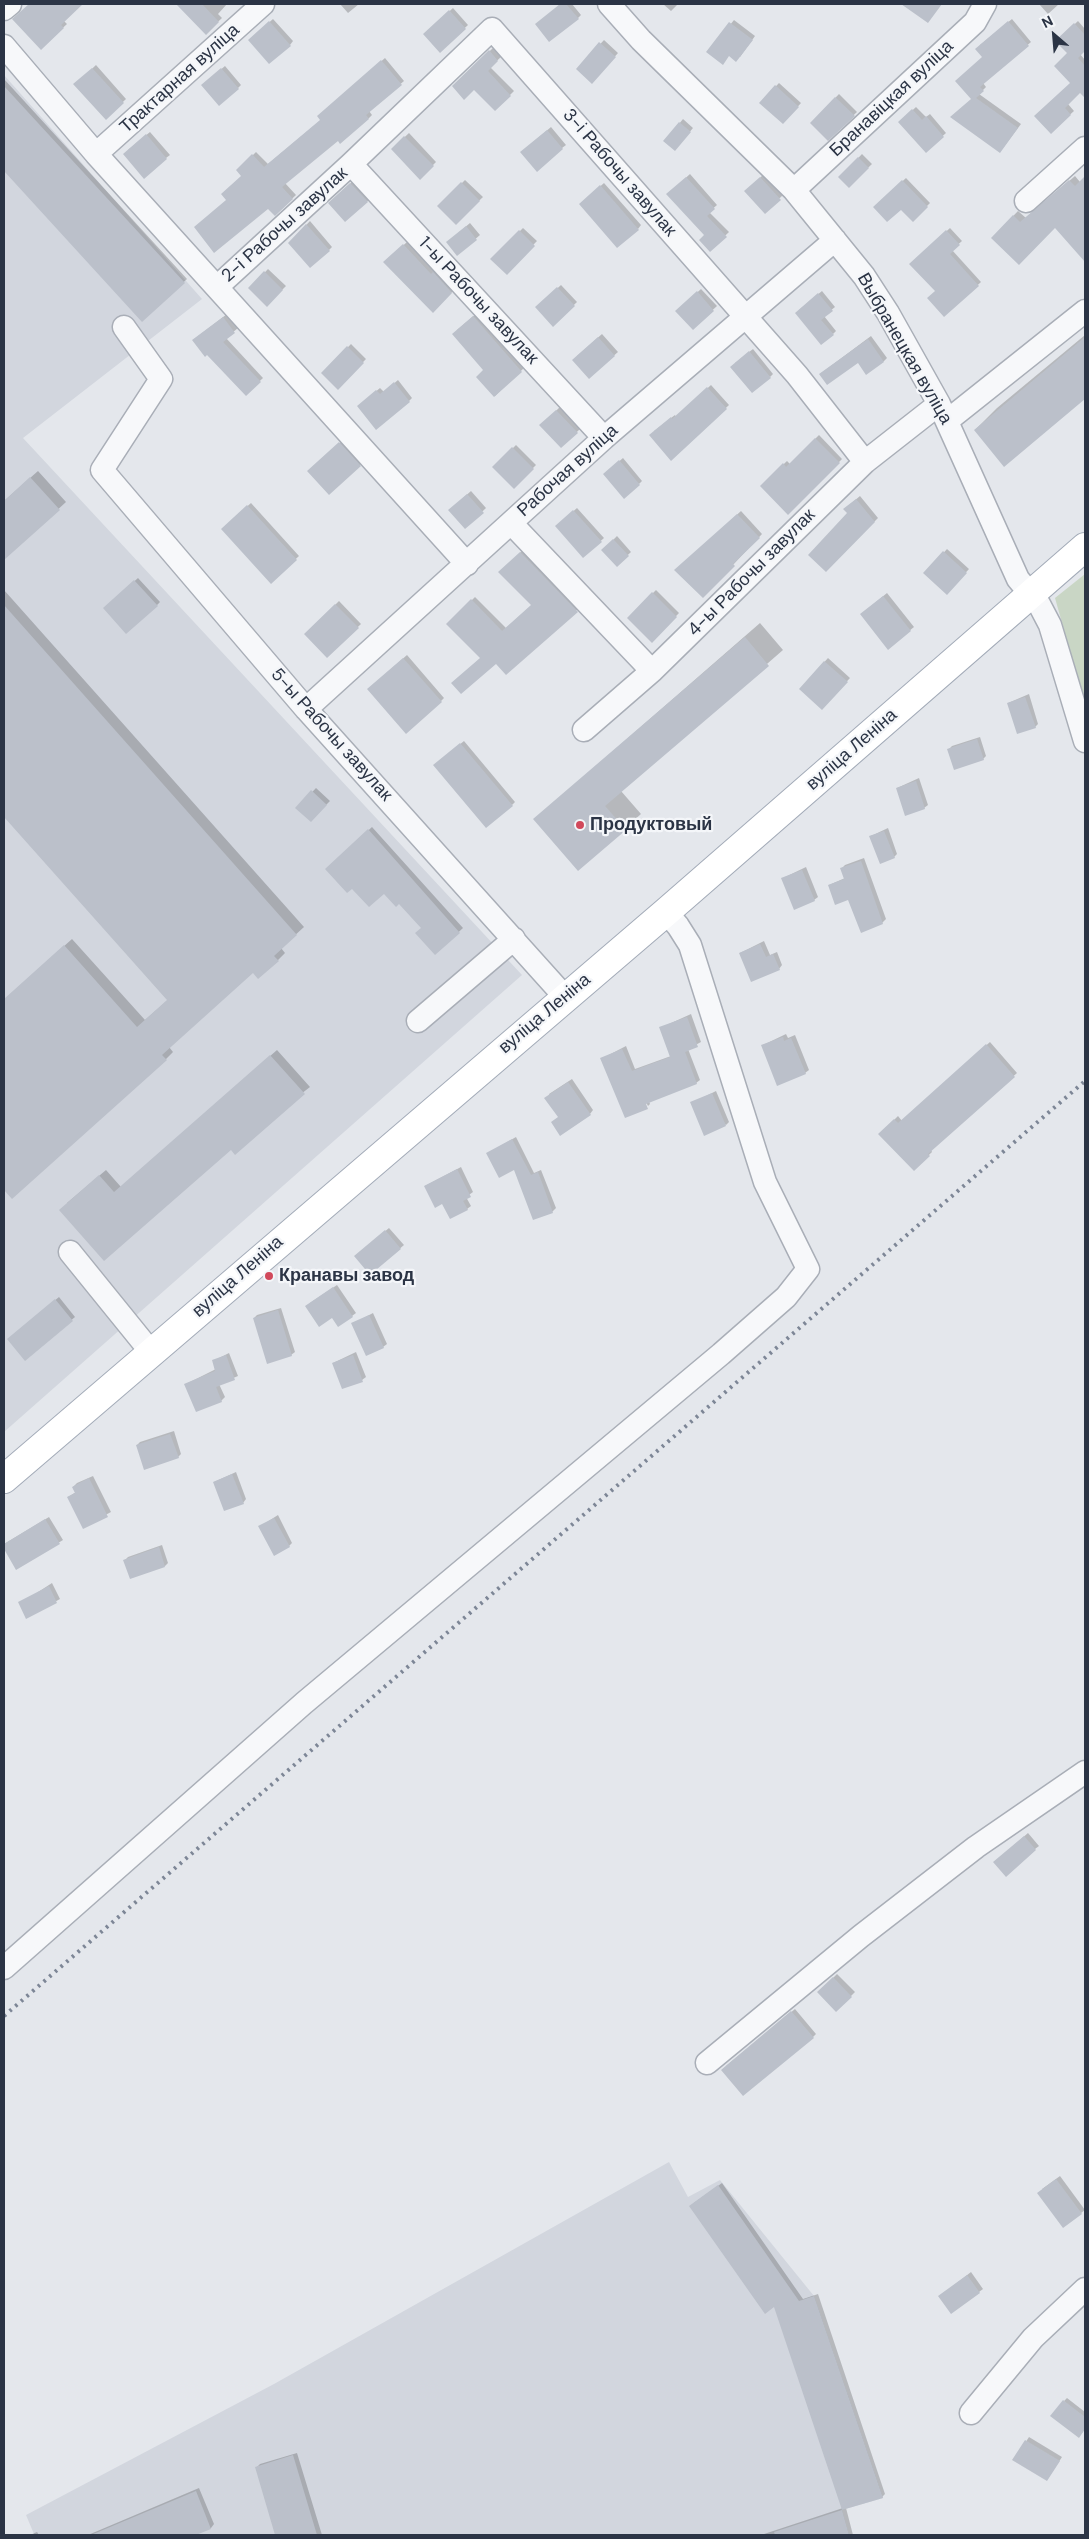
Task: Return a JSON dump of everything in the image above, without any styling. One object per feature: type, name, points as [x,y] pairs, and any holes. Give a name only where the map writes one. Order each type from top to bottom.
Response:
[{"type":"main road","name":"вуліца Леніна","points":[[6,1473],[151,1352],[666,912],[1085,547]]},
{"type":"street","points":[[4,9],[10,4]]},
{"type":"street","name":"Трактарная вуліца","points":[[96,154],[263,4]]},
{"type":"street","name":"Выбранецкая вуліца","points":[[609,4],[641,40],[794,190],[864,276],[888,313],[943,413],[1018,579],[1039,604],[1050,625],[1085,741]]},
{"type":"street","name":"Бранавіцкая вуліца","points":[[794,190],[975,22],[985,4]]},
{"type":"street","name":"2-і Рабочы завулак","points":[[467,564],[217,287],[351,164],[492,29]]},
{"type":"street","name":"3-і Рабочы завулак","points":[[492,29],[745,318]]},
{"type":"street","points":[[4,46],[96,154],[217,287]]},
{"type":"street","points":[[1026,201],[1085,148]]},
{"type":"street","name":"1-ы Рабочы завулак","points":[[351,164],[604,438]]},
{"type":"street","name":"Рабочая вуліца","points":[[306,709],[604,438],[835,240]]},
{"type":"street","name":"4-ы Рабочы завулак","points":[[584,730],[652,671],[865,462],[943,413],[1085,311]]},
{"type":"street","points":[[745,318],[797,375],[865,462]]},
{"type":"street","name":"5-ы Рабочы завулак","points":[[124,327],[161,379],[102,470],[306,709],[565,997]]},
{"type":"street","points":[[511,522],[652,671]]},
{"type":"street","points":[[4,1968],[304,1703],[721,1354],[786,1297],[808,1269],[765,1182],[690,945],[666,912]]},
{"type":"street","points":[[418,1021],[514,939]]},
{"type":"street","points":[[70,1252],[151,1352]]},
{"type":"street","points":[[707,2063],[860,1936],[976,1847],[1085,1772]]},
{"type":"street","points":[[971,2414],[1033,2338],[1085,2289]]},
{"type":"shaded area","points":[[4,75],[202,299],[23,438],[522,975],[4,1432]]},
{"type":"shaded area","points":[[669,2162],[688,2197],[720,2180],[814,2296],[883,2498],[842,2510],[849,2535],[32,2535],[34,2534],[26,2515],[274,2384]]},
{"type":"green space","points":[[1085,574],[1085,704],[1055,598]]},
{"type":"building","points":[[29,4],[83,4],[61,25],[64,28],[41,50],[12,19]]},
{"type":"building","points":[[176,4],[202,4],[219,22],[206,35]]},
{"type":"building","points":[[560,4],[566,4],[579,19],[549,42],[535,24]]},
{"type":"building","points":[[901,4],[942,4],[928,23]]},
{"type":"building","points":[[449,10],[466,29],[440,53],[423,34]]},
{"type":"building","points":[[269,21],[291,46],[269,64],[248,40]]},
{"type":"building","points":[[1008,21],[1029,46],[980,87],[984,91],[976,98],[1018,128],[1000,153],[950,117],[971,99],[955,81],[982,57],[975,49]]},
{"type":"building","points":[[729,22],[753,40],[736,62],[729,56],[723,65],[706,52]]},
{"type":"building","points":[[1074,23],[1085,35],[1085,51],[1078,58],[1085,66],[1085,98],[1080,93],[1065,108],[1071,115],[1051,134],[1034,116],[1070,83],[1054,66],[1067,53],[1055,41]]},
{"type":"building","points":[[599,42],[616,57],[592,84],[576,69]]},
{"type":"building","points":[[489,50],[498,61],[488,71],[511,96],[495,111],[474,90],[464,100],[452,86]]},
{"type":"building","points":[[381,60],[402,85],[366,115],[369,119],[340,144],[338,141],[282,187],[293,199],[275,216],[268,209],[214,253],[194,227],[226,200],[221,194],[241,176],[236,170],[252,154],[264,167],[320,120],[317,116]]},
{"type":"building","points":[[92,68],[124,103],[106,120],[73,84]]},
{"type":"building","points":[[221,68],[239,89],[219,106],[201,85]]},
{"type":"building","points":[[775,85],[799,107],[783,124],[759,103]]},
{"type":"building","points":[[4,86],[185,283],[142,322],[4,171]]},
{"type":"building","points":[[835,97],[855,116],[828,141],[810,123]]},
{"type":"building","points":[[912,109],[922,120],[926,116],[944,137],[926,153],[898,122]]},
{"type":"building","points":[[679,122],[691,132],[675,151],[663,141]]},
{"type":"building","points":[[547,130],[563,149],[537,172],[520,152]]},
{"type":"building","points":[[146,134],[167,159],[144,179],[123,154]]},
{"type":"building","points":[[404,136],[434,166],[420,180],[391,149]]},
{"type":"building","points":[[858,157],[869,168],[849,188],[838,177]]},
{"type":"building","points":[[1085,176],[1085,262],[1055,228],[1019,265],[991,238],[1013,215],[1020,222],[1069,180],[1075,186]]},
{"type":"building","points":[[686,177],[715,209],[707,216],[727,237],[710,252],[699,240],[704,235],[666,194]]},
{"type":"building","points":[[760,177],[781,200],[765,214],[744,191]]},
{"type":"building","points":[[902,180],[928,207],[913,222],[901,210],[887,222],[873,207]]},
{"type":"building","points":[[461,182],[480,201],[456,225],[437,206]]},
{"type":"building","points":[[350,183],[368,202],[345,222],[328,203]]},
{"type":"building","points":[[600,185],[639,230],[617,248],[579,204]]},
{"type":"building","points":[[306,224],[330,251],[310,268],[288,243]]},
{"type":"building","points":[[466,226],[477,240],[457,256],[446,242]]},
{"type":"building","points":[[519,230],[535,246],[507,275],[490,259]]},
{"type":"building","points":[[946,230],[960,245],[950,254],[979,286],[944,317],[927,298],[935,291],[909,264]]},
{"type":"building","points":[[403,244],[452,293],[433,313],[383,262]]},
{"type":"building","points":[[264,271],[283,290],[267,307],[248,288]]},
{"type":"building","points":[[557,287],[575,306],[553,327],[535,307]]},
{"type":"building","points":[[697,291],[714,311],[693,330],[675,311]]},
{"type":"building","points":[[818,293],[833,311],[821,320],[834,335],[821,345],[795,313]]},
{"type":"building","points":[[473,316],[522,372],[494,397],[476,377],[483,370],[452,334]]},
{"type":"building","points":[[223,317],[235,333],[223,342],[261,382],[246,396],[207,355],[205,357],[192,340]]},
{"type":"building","points":[[598,337],[615,356],[589,379],[572,360]]},
{"type":"building","points":[[1085,337],[1085,399],[1004,467],[974,430]]},
{"type":"building","points":[[868,339],[884,362],[866,375],[858,363],[827,385],[819,374]]},
{"type":"building","points":[[347,346],[364,363],[338,390],[321,373]]},
{"type":"building","points":[[749,351],[771,378],[752,393],[730,367]]},
{"type":"building","points":[[394,382],[410,402],[376,430],[357,406],[376,390],[380,394]]},
{"type":"building","points":[[707,387],[727,409],[671,461],[649,435],[671,417],[672,419]]},
{"type":"building","points":[[556,410],[578,433],[561,448],[539,425]]},
{"type":"building","points":[[815,438],[840,463],[788,515],[760,486],[783,463],[786,467]]},
{"type":"building","points":[[339,442],[361,466],[329,495],[307,471]]},
{"type":"building","points":[[512,447],[534,469],[514,489],[492,467]]},
{"type":"building","points":[[619,460],[640,485],[624,499],[603,474]]},
{"type":"building","points":[[30,477],[60,510],[4,560],[4,501]]},
{"type":"building","points":[[467,494],[484,513],[465,529],[448,510]]},
{"type":"building","points":[[856,499],[875,522],[826,572],[808,555],[847,513],[843,509]]},
{"type":"building","points":[[247,505],[297,560],[271,584],[221,529]]},
{"type":"building","points":[[573,510],[602,542],[583,558],[555,526]]},
{"type":"building","points":[[737,514],[760,538],[733,564],[735,566],[703,598],[674,570]]},
{"type":"building","points":[[613,539],[629,556],[617,567],[601,550]]},
{"type":"building","points":[[943,551],[967,573],[947,595],[923,573]]},
{"type":"building","points":[[520,552],[578,612],[506,675],[496,664],[461,694],[451,683],[480,658],[446,624],[471,599],[502,631],[531,605],[498,572]]},
{"type":"building","points":[[134,580],[158,606],[126,634],[103,608]]},
{"type":"building","points":[[652,592],[677,617],[652,643],[627,618]]},
{"type":"building","points":[[883,596],[911,631],[888,650],[860,614]]},
{"type":"building","points":[[335,604],[359,628],[327,658],[304,634]]},
{"type":"building","points":[[4,605],[297,935],[274,956],[279,961],[258,979],[253,973],[162,1055],[167,1060],[12,1199],[4,1190],[4,999],[64,945],[137,1027],[167,1000],[4,817]]},
{"type":"building","points":[[745,637],[769,666],[605,806],[626,830],[578,871],[533,819]]},
{"type":"building","points":[[403,658],[442,702],[406,734],[367,689]]},
{"type":"building","points":[[824,661],[848,682],[822,710],[799,689]]},
{"type":"building","points":[[1025,697],[1036,728],[1017,734],[1007,703]]},
{"type":"building","points":[[977,739],[984,760],[954,770],[947,749]]},
{"type":"building","points":[[460,743],[513,806],[486,828],[433,765]]},
{"type":"building","points":[[916,781],[925,809],[905,816],[896,788]]},
{"type":"building","points":[[311,790],[327,805],[311,822],[295,808]]},
{"type":"building","points":[[368,829],[460,933],[435,955],[415,933],[421,928],[399,904],[396,907],[384,894],[369,907],[352,889],[347,893],[325,869]]},
{"type":"building","points":[[884,831],[895,858],[880,864],[869,836]]},
{"type":"building","points":[[861,861],[883,924],[861,933],[848,900],[835,905],[828,885],[844,879],[840,868]]},
{"type":"building","points":[[802,870],[815,901],[794,910],[781,878]]},
{"type":"building","points":[[760,944],[766,957],[773,954],[780,970],[751,982],[739,953]]},
{"type":"building","points":[[687,1017],[698,1047],[685,1052],[697,1084],[646,1104],[648,1109],[625,1118],[600,1058],[622,1049],[632,1071],[670,1057],[659,1027]]},
{"type":"building","points":[[783,1037],[784,1041],[791,1038],[806,1074],[777,1086],[761,1045]]},
{"type":"building","points":[[986,1044],[1015,1077],[928,1154],[930,1156],[914,1171],[878,1134],[894,1119],[898,1123]]},
{"type":"building","points":[[270,1055],[305,1094],[235,1155],[231,1150],[104,1261],[59,1210],[99,1175],[114,1192]]},
{"type":"building","points":[[568,1082],[591,1115],[560,1136],[551,1122],[558,1117],[544,1098]]},
{"type":"building","points":[[712,1093],[726,1126],[704,1136],[690,1102]]},
{"type":"building","points":[[512,1139],[531,1175],[538,1172],[553,1213],[533,1220],[514,1170],[499,1178],[486,1153]]},
{"type":"building","points":[[457,1169],[471,1197],[463,1201],[468,1210],[450,1219],[442,1204],[435,1208],[424,1186]]},
{"type":"building","points":[[385,1230],[401,1249],[370,1275],[354,1256]]},
{"type":"building","points":[[333,1287],[353,1317],[338,1327],[332,1318],[319,1327],[305,1306]]},
{"type":"building","points":[[55,1299],[73,1321],[25,1361],[7,1339]]},
{"type":"building","points":[[278,1310],[292,1356],[267,1364],[253,1318]]},
{"type":"building","points":[[369,1315],[384,1348],[366,1356],[351,1323]]},
{"type":"building","points":[[226,1355],[235,1380],[216,1387],[222,1402],[196,1412],[184,1384],[215,1371],[212,1360]]},
{"type":"building","points":[[353,1355],[363,1382],[342,1389],[332,1363]]},
{"type":"building","points":[[170,1434],[179,1458],[144,1470],[136,1445]]},
{"type":"building","points":[[232,1474],[244,1504],[224,1511],[213,1482]]},
{"type":"building","points":[[89,1478],[108,1517],[83,1529],[67,1497],[75,1493],[72,1487]]},
{"type":"building","points":[[274,1518],[290,1547],[274,1556],[258,1526]]},
{"type":"building","points":[[45,1519],[60,1544],[16,1570],[4,1549],[4,1544]]},
{"type":"building","points":[[159,1547],[165,1567],[130,1579],[123,1560]]},
{"type":"building","points":[[49,1586],[57,1603],[26,1619],[18,1602]]},
{"type":"building","points":[[1024,1836],[1036,1850],[1006,1877],[993,1862]]},
{"type":"building","points":[[833,1977],[852,1997],[836,2012],[817,1992]]},
{"type":"building","points":[[791,2011],[814,2038],[743,2096],[721,2070]]},
{"type":"building","points":[[1056,2179],[1082,2214],[1063,2228],[1037,2193]]},
{"type":"building","points":[[718,2185],[799,2301],[814,2296],[883,2498],[842,2510],[774,2307],[765,2314],[689,2206]]},
{"type":"building","points":[[967,2275],[980,2293],[951,2314],[938,2296]]},
{"type":"building","points":[[1063,2400],[1085,2417],[1085,2429],[1079,2438],[1050,2416]]},
{"type":"building","points":[[1025,2440],[1060,2461],[1047,2481],[1012,2460]]},
{"type":"building","points":[[293,2455],[317,2535],[275,2535],[255,2467]]},
{"type":"building","points":[[196,2491],[211,2529],[196,2535],[91,2535]]},
{"type":"building","points":[[842,2510],[849,2535],[775,2535],[774,2532]]},
{"type":"railway","points":[[4,2016],[1085,1081]]},
{"type":"place","name":"Продуктовый","points":[[580,825]]},
{"type":"place","name":"Кранавы завод","points":[[269,1276]]}]
